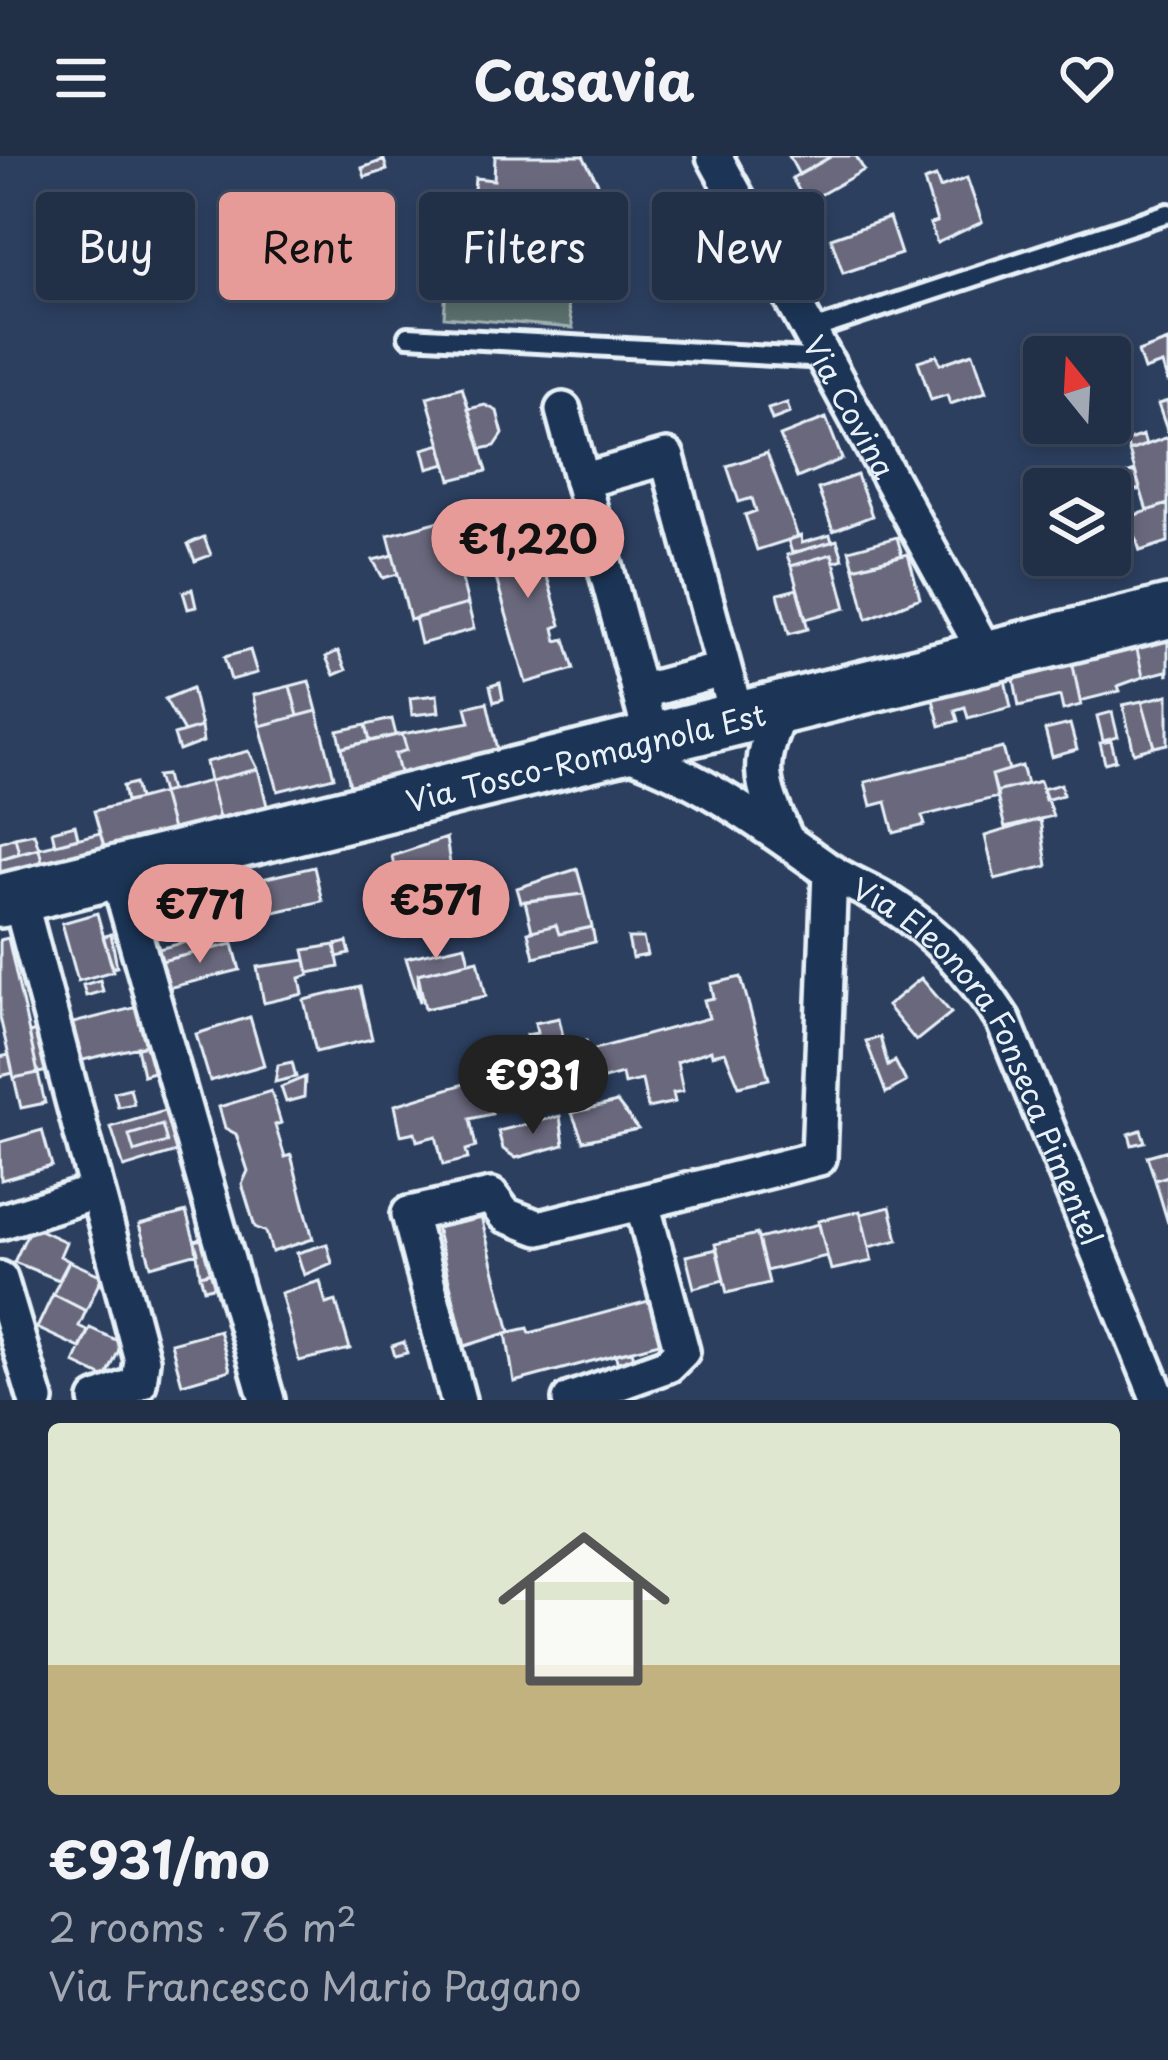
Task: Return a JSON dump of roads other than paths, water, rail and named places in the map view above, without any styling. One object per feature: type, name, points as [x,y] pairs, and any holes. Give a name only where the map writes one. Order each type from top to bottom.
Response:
[{"type":"main road","name":"Via Tosco-Romagnola Est","points":[[9,899],[118,873],[636,727],[987,656],[1168,612]]},
{"type":"street","name":"Via Covina","points":[[714,156],[987,656]]},
{"type":"street","points":[[562,410],[636,727]]},
{"type":"street","points":[[582,481],[667,457],[738,704],[761,767]]},
{"type":"street","points":[[738,704],[761,754],[763,788],[785,838]]},
{"type":"street","points":[[714,793],[706,762],[738,704]]},
{"type":"street","name":"Via Eleonora Fonseca Pimentel","points":[[636,727],[663,764],[785,838],[830,872],[889,902],[970,970],[1003,1020],[1160,1400]]},
{"type":"street","points":[[458,1400],[409,1214],[491,1196],[505,1215],[539,1228],[819,1157],[830,872]]},
{"type":"street","points":[[118,873],[267,1400]]},
{"type":"street","points":[[9,899],[142,1360],[140,1383],[98,1400]]},
{"type":"street","points":[[0,1222],[95,1192]]},
{"type":"street","points":[[570,1400],[668,1365],[682,1351],[643,1203]]},
{"type":"street","points":[[0,1279],[37,1400]]},
{"type":"lane","points":[[408,336],[818,345],[1168,213]]}]
